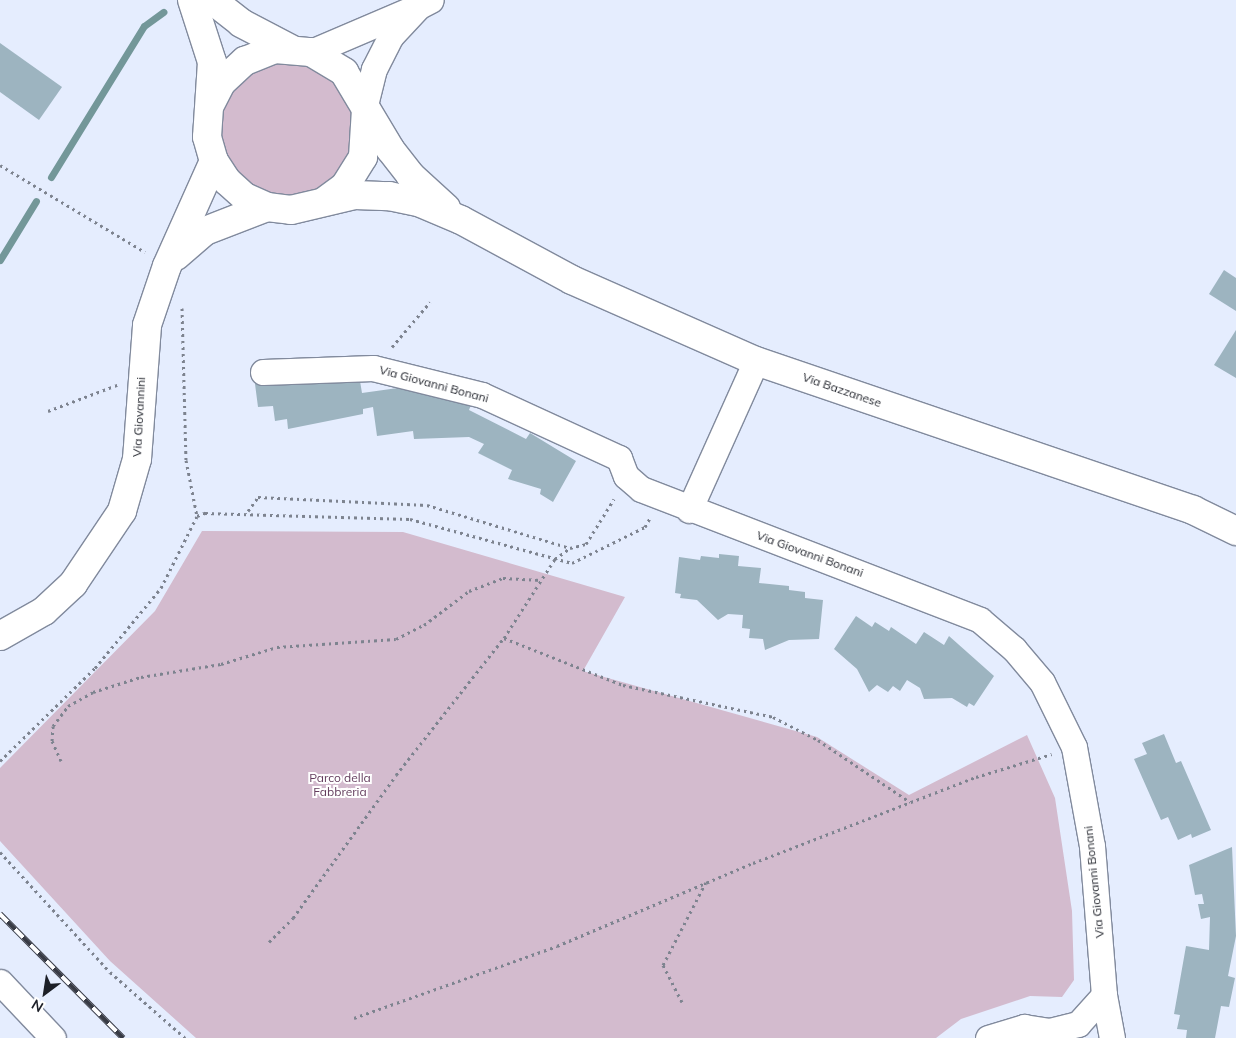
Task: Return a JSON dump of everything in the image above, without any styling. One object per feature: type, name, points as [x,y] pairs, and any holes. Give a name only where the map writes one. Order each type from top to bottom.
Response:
[{"type":"main road","name":"Via Bazzanese","points":[[192,0],[212,62],[208,113],[214,161],[233,187],[267,207],[291,210],[355,195],[389,196],[461,220],[572,280],[756,361],[1193,510],[1236,531]]},
{"type":"main road","name":"Via Bazzanese","points":[[212,0],[241,23],[344,72],[410,176],[461,220]]},
{"type":"main road","points":[[208,113],[221,83],[245,60],[301,50]]},
{"type":"main road","name":"Via Bazzanese","points":[[316,205],[345,186],[360,165],[368,140],[365,105]]},
{"type":"main road","name":"Via Giovannini","points":[[0,636],[44,611],[73,584],[122,511],[137,460],[141,376],[147,325],[167,266],[214,161]]},
{"type":"main road","points":[[167,266],[204,231],[267,207]]},
{"type":"street","points":[[301,50],[425,3]]},
{"type":"street","points":[[365,105],[374,69],[390,37],[425,3]]},
{"type":"street","points":[[689,510],[756,361]]},
{"type":"street","name":"Via Giovanni Bonani","points":[[263,372],[378,369],[482,395],[619,458],[626,476],[661,498],[980,620],[1014,649],[1042,682],[1074,747],[1092,846],[1104,995],[1112,1038]]},
{"type":"street","points":[[0,982],[53,1038]]},
{"type":"street","points":[[988,1038],[1024,1028],[1056,1034],[1078,1024],[1104,995]]},
{"type":"path","points":[[0,165],[167,266]]},
{"type":"path","points":[[0,761],[95,668],[161,588],[197,516],[186,460],[181,302]]},
{"type":"path","points":[[378,369],[430,302]]},
{"type":"path","points":[[48,411],[141,376]]},
{"type":"path","points":[[269,942],[293,918],[396,775],[504,638],[555,559],[570,548],[586,544],[626,476]]},
{"type":"path","points":[[248,511],[258,497],[427,505],[570,548]]},
{"type":"path","points":[[197,516],[248,511],[410,519],[572,563],[645,527],[661,498]]},
{"type":"path","points":[[61,761],[52,741],[53,726],[68,706],[93,692],[141,677],[221,664],[277,647],[396,639],[424,625],[469,591],[503,578],[541,580]]},
{"type":"path","points":[[504,638],[623,686],[773,717],[818,740],[910,803]]},
{"type":"path","points":[[354,1018],[557,946],[707,882],[910,803],[1074,747]]},
{"type":"path","points":[[0,852],[110,972],[185,1038]]},
{"type":"path","points":[[682,1002],[664,965],[707,882]]},
{"type":"green space","points":[[287,61],[313,66],[325,72],[335,81],[344,91],[350,103],[355,129],[350,155],[344,167],[335,177],[325,186],[313,192],[287,197],[261,192],[249,186],[239,177],[230,167],[224,155],[219,129],[224,103],[230,91],[239,81],[249,72],[261,66]]},
{"type":"green space","name":"Parco della Fabbreria","points":[[202,531],[403,532],[625,597],[583,671],[817,737],[909,795],[1027,735],[1055,798],[1072,911],[1074,980],[1062,997],[1030,996],[961,1019],[936,1038],[196,1038],[110,961],[0,841],[0,768],[155,611]]},
{"type":"building","points":[[0,43],[62,87],[39,120],[0,92]]},
{"type":"building","points":[[1224,270],[1236,278],[1236,311],[1209,294]]},
{"type":"building","points":[[1236,330],[1236,378],[1214,365]]},
{"type":"building","points":[[343,372],[359,375],[362,393],[405,387],[473,400],[469,410],[526,439],[530,433],[576,461],[553,502],[540,494],[541,489],[508,479],[512,470],[478,453],[484,444],[469,437],[414,439],[413,431],[377,436],[373,407],[363,409],[363,414],[288,429],[287,419],[275,421],[273,406],[258,407],[255,384]]},
{"type":"building","points":[[719,554],[739,556],[738,566],[761,568],[759,583],[789,586],[789,590],[805,592],[805,598],[823,600],[819,639],[789,640],[765,650],[763,639],[749,638],[750,629],[742,628],[743,615],[728,614],[718,620],[697,600],[680,598],[681,594],[675,593],[679,557],[700,560],[701,556],[719,558]]},
{"type":"building","points":[[856,616],[872,627],[875,622],[889,631],[891,627],[916,644],[924,632],[944,645],[949,636],[994,676],[974,706],[969,703],[967,707],[952,698],[924,699],[920,688],[907,680],[900,691],[893,686],[888,692],[877,685],[869,692],[857,669],[834,649]]},
{"type":"building","points":[[1164,734],[1176,763],[1181,761],[1211,830],[1192,838],[1191,834],[1178,840],[1168,817],[1161,820],[1134,759],[1147,754],[1142,743]]},
{"type":"building","points":[[1232,847],[1236,936],[1228,976],[1235,978],[1229,1007],[1221,1006],[1215,1038],[1186,1038],[1187,1030],[1177,1029],[1180,1015],[1174,1014],[1186,946],[1209,950],[1210,917],[1201,919],[1198,904],[1204,904],[1202,894],[1195,895],[1189,865]]},
{"type":"waterway","points":[[51,177],[144,26],[163,12]]},
{"type":"waterway","points":[[0,260],[36,201]]},
{"type":"railway","points":[[0,914],[123,1038]]}]
